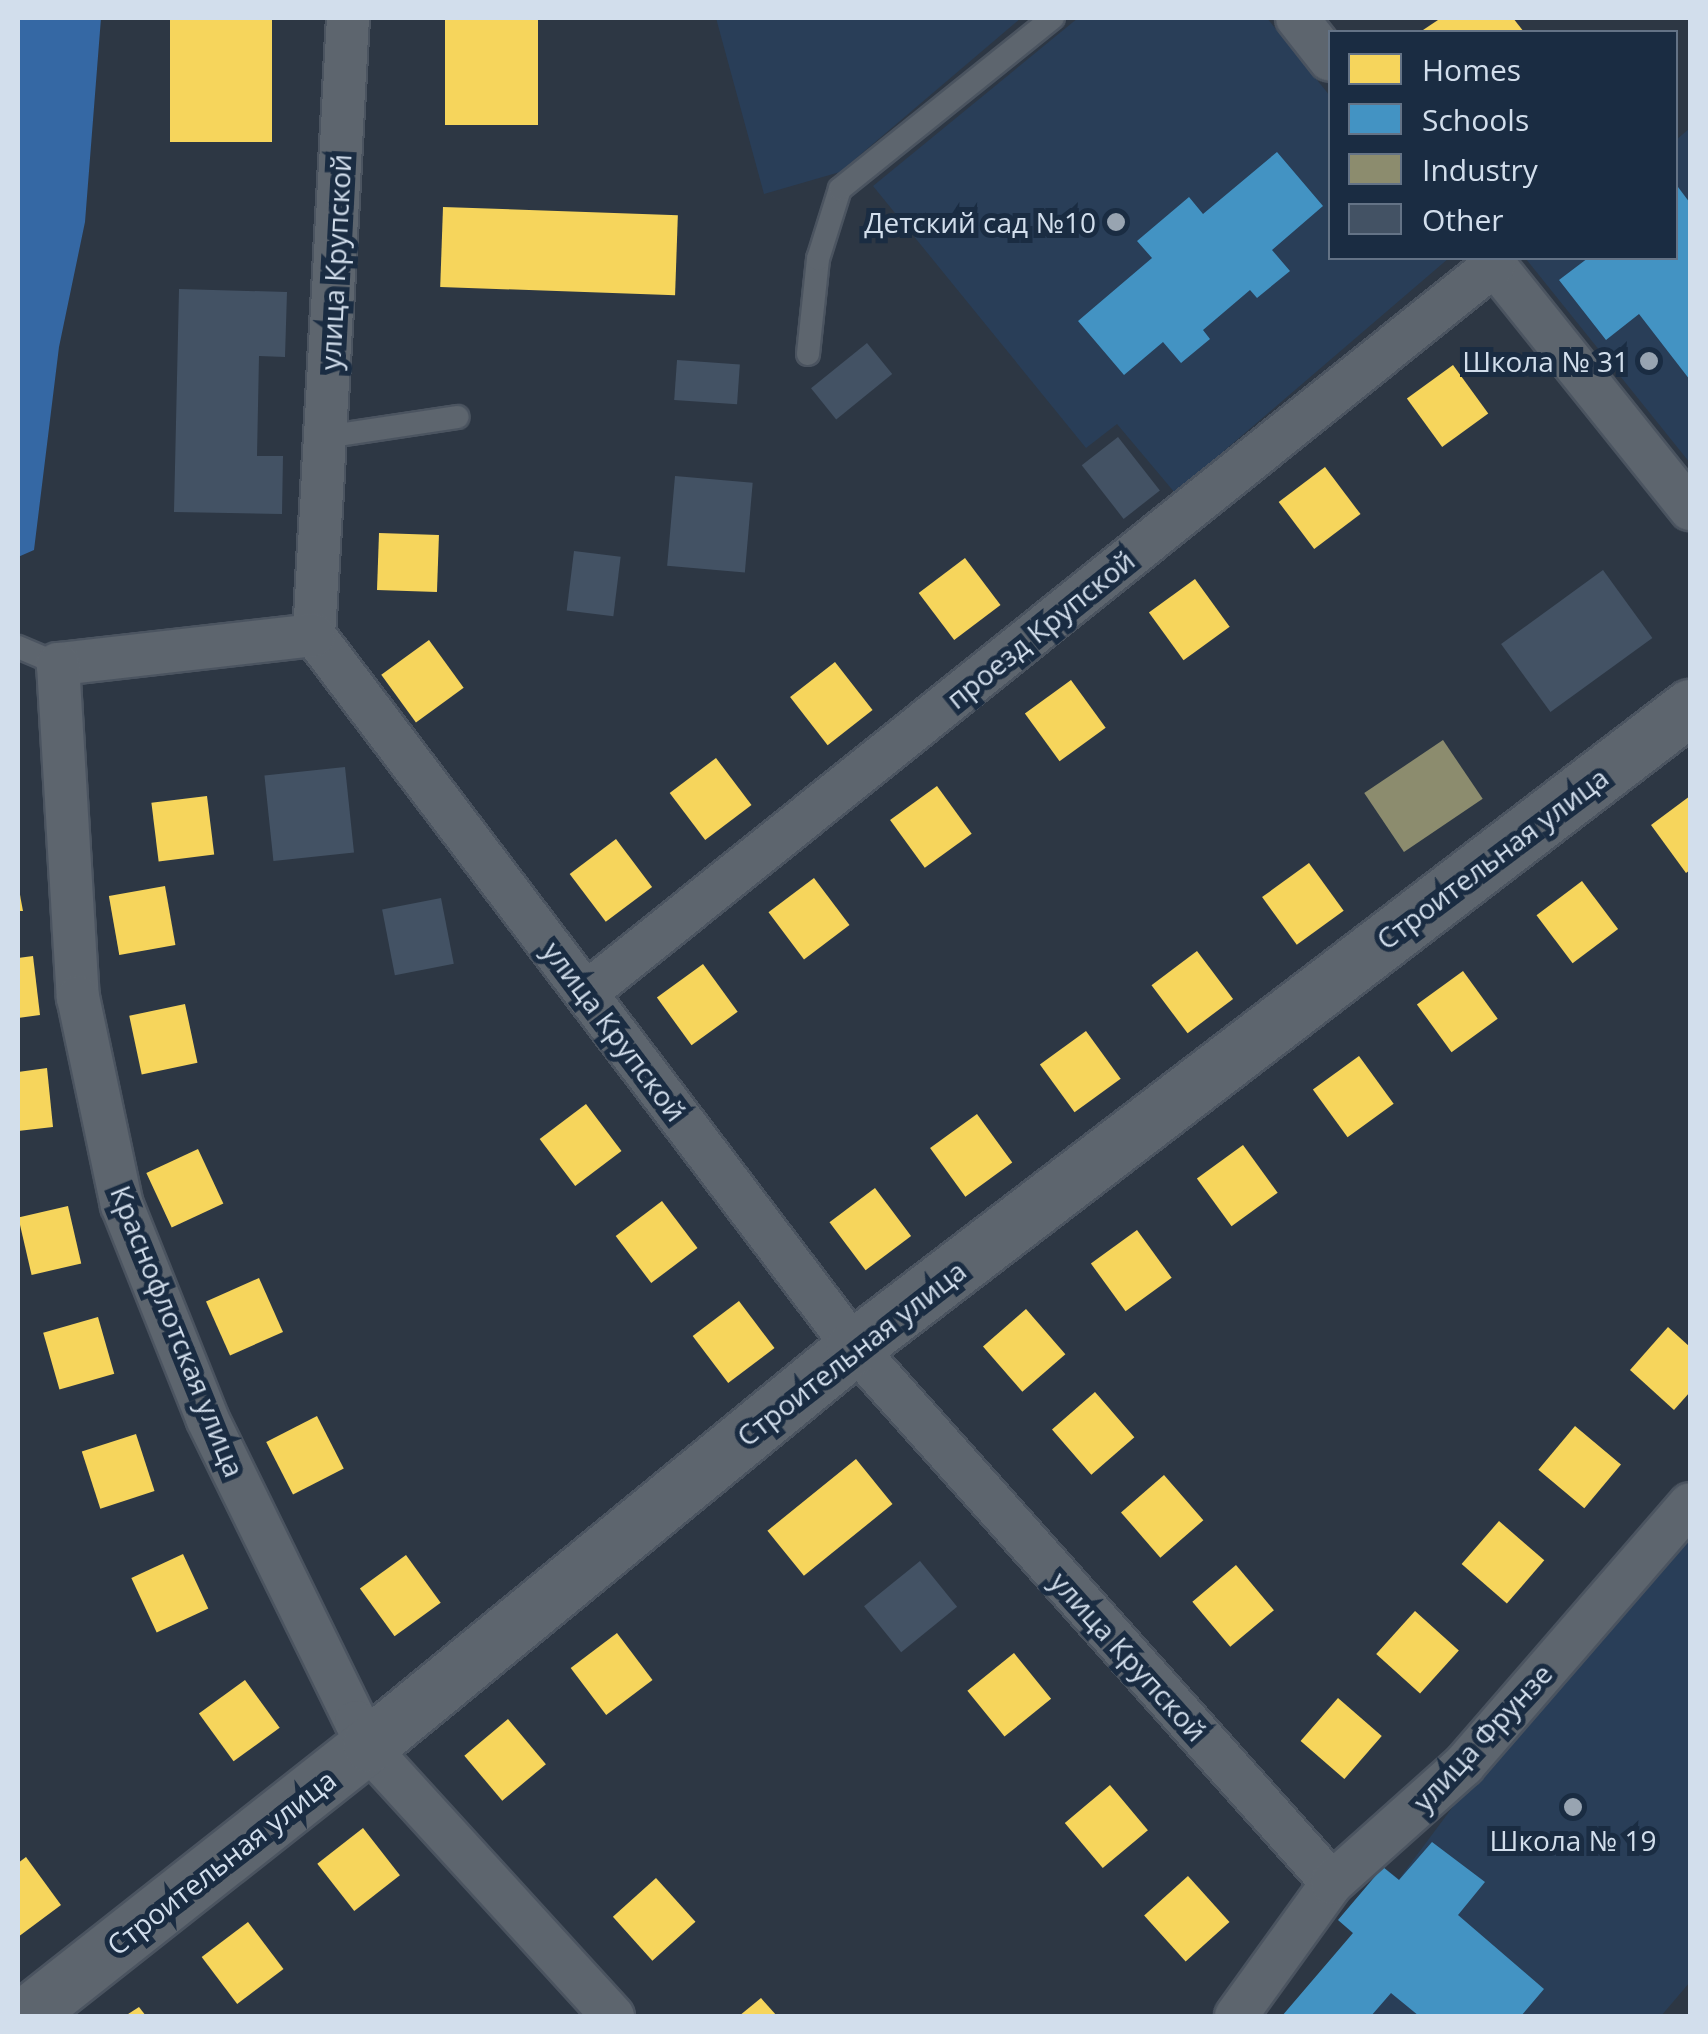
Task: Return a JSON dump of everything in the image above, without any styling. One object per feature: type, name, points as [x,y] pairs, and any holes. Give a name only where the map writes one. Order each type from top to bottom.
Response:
[{"type":"street","name":"улица Крупской","points":[[348,18],[314,635],[854,1348],[1332,1883]]},
{"type":"street","points":[[1297,18],[1328,57]]},
{"type":"street","points":[[1492,261],[1690,508]]},
{"type":"street","name":"проезд Крупской","points":[[586,993],[1492,261]]},
{"type":"street","points":[[58,664],[314,635]]},
{"type":"street","name":"Краснофлотская улица","points":[[58,664],[78,997],[122,1204],[207,1418],[370,1744],[613,2016]]},
{"type":"street","name":"Строительная улица","points":[[24,2016],[370,1744],[854,1348],[1690,707]]},
{"type":"street","name":"улица Фрунзе","points":[[1236,2016],[1332,1883],[1464,1765],[1690,1504]]},
{"type":"lane","points":[[808,354],[818,259],[840,190],[1053,18]]},
{"type":"lane","points":[[325,438],[458,417]]},
{"type":"lane","points":[[18,647],[58,664]]},
{"type":"shaded area","points":[[18,18],[101,18],[85,222],[59,347],[34,550],[18,557]]},
{"type":"shaded area","name":"Детский сад №10","points":[[716,18],[1021,18],[840,172],[764,194]]},
{"type":"shaded area","name":"Детский сад №10","points":[[1078,18],[1267,18],[1328,94],[1328,260],[1447,260],[1175,493],[1117,424],[1086,448],[873,186]]},
{"type":"shaded area","name":"Школа № 31","points":[[1690,128],[1690,463],[1527,260],[1678,260],[1678,138]]},
{"type":"shaded area","name":"Школа № 19","points":[[1690,1534],[1690,1982],[1661,2016],[1282,2016],[1353,1934],[1338,1920],[1383,1867],[1399,1879],[1478,1773]]},
{"type":"building: Homes","points":[[170,18],[272,18],[272,142],[170,142]]},
{"type":"building: Homes","points":[[445,18],[538,18],[538,125],[445,125]]},
{"type":"building: Homes","points":[[1441,18],[1513,18],[1522,30],[1423,30]]},
{"type":"building: Homes","points":[[443,207],[678,215],[675,295],[440,287]]},
{"type":"building: Homes","points":[[1453,365],[1488,414],[1442,447],[1407,399]]},
{"type":"building: Homes","points":[[1325,467],[1361,514],[1314,549],[1279,502]]},
{"type":"building: Homes","points":[[379,533],[439,535],[437,592],[377,590]]},
{"type":"building: Homes","points":[[965,558],[1001,605],[954,640],[919,593]]},
{"type":"building: Homes","points":[[1195,579],[1230,627],[1184,660],[1149,613]]},
{"type":"building: Homes","points":[[429,640],[464,688],[416,722],[381,675]]},
{"type":"building: Homes","points":[[835,662],[873,710],[828,745],[790,697]]},
{"type":"building: Homes","points":[[1071,680],[1106,728],[1060,761],[1025,714]]},
{"type":"building: Homes","points":[[716,758],[752,805],[705,840],[670,793]]},
{"type":"building: Homes","points":[[937,786],[972,834],[925,868],[890,820]]},
{"type":"building: Homes","points":[[207,796],[214,855],[159,861],[151,803]]},
{"type":"building: Homes","points":[[1690,796],[1690,870],[1686,873],[1651,825]]},
{"type":"building: Homes","points":[[616,839],[652,887],[606,922],[570,874]]},
{"type":"building: Homes","points":[[1309,863],[1344,911],[1297,945],[1262,897]]},
{"type":"building: Homes","points":[[814,878],[850,925],[804,959],[768,912]]},
{"type":"building: Homes","points":[[1582,881],[1618,929],[1573,963],[1536,915]]},
{"type":"building: Homes","points":[[18,884],[23,911],[18,911]]},
{"type":"building: Homes","points":[[165,886],[175,945],[119,955],[109,896]]},
{"type":"building: Homes","points":[[1197,951],[1233,999],[1188,1033],[1151,985]]},
{"type":"building: Homes","points":[[33,956],[40,1015],[18,1018],[18,958]]},
{"type":"building: Homes","points":[[703,964],[738,1012],[692,1045],[657,998]]},
{"type":"building: Homes","points":[[1463,971],[1498,1019],[1452,1052],[1417,1005]]},
{"type":"building: Homes","points":[[185,1004],[197,1063],[142,1075],[129,1016]]},
{"type":"building: Homes","points":[[1086,1031],[1121,1079],[1075,1112],[1040,1065]]},
{"type":"building: Homes","points":[[1359,1056],[1394,1104],[1348,1137],[1313,1090]]},
{"type":"building: Homes","points":[[47,1068],[53,1127],[18,1131],[18,1072]]},
{"type":"building: Homes","points":[[586,1104],[622,1151],[575,1186],[540,1139]]},
{"type":"building: Homes","points":[[977,1114],[1012,1163],[965,1197],[930,1148]]},
{"type":"building: Homes","points":[[1243,1145],[1278,1193],[1232,1226],[1197,1179]]},
{"type":"building: Homes","points":[[198,1149],[223,1203],[172,1227],[146,1173]]},
{"type":"building: Homes","points":[[875,1188],[911,1236],[866,1270],[829,1222]]},
{"type":"building: Homes","points":[[662,1201],[698,1248],[651,1283],[616,1236]]},
{"type":"building: Homes","points":[[68,1206],[81,1263],[32,1275],[18,1217]]},
{"type":"building: Homes","points":[[1137,1230],[1172,1278],[1126,1311],[1091,1264]]},
{"type":"building: Homes","points":[[259,1278],[283,1332],[230,1355],[206,1302]]},
{"type":"building: Homes","points":[[739,1301],[775,1348],[728,1383],[693,1336]]},
{"type":"building: Homes","points":[[1026,1309],[1065,1354],[1022,1392],[983,1346]]},
{"type":"building: Homes","points":[[98,1317],[114,1374],[59,1389],[43,1333]]},
{"type":"building: Homes","points":[[1668,1327],[1690,1347],[1690,1392],[1674,1410],[1630,1370]]},
{"type":"building: Homes","points":[[1095,1392],[1134,1437],[1091,1475],[1052,1429]]},
{"type":"building: Homes","points":[[317,1416],[344,1469],[293,1494],[266,1442]]},
{"type":"building: Homes","points":[[1575,1426],[1621,1465],[1584,1508],[1538,1470]]},
{"type":"building: Homes","points":[[136,1434],[155,1491],[100,1509],[82,1452]]},
{"type":"building: Homes","points":[[856,1459],[893,1504],[804,1576],[767,1531]]},
{"type":"building: Homes","points":[[1164,1475],[1203,1520],[1160,1558],[1121,1512]]},
{"type":"building: Homes","points":[[1499,1521],[1544,1560],[1507,1603],[1462,1564]]},
{"type":"building: Homes","points":[[183,1554],[208,1608],[157,1632],[131,1578]]},
{"type":"building: Homes","points":[[406,1555],[441,1603],[395,1636],[360,1589]]},
{"type":"building: Homes","points":[[1236,1565],[1274,1610],[1230,1647],[1192,1602]]},
{"type":"building: Homes","points":[[1415,1611],[1459,1650],[1420,1694],[1376,1654]]},
{"type":"building: Homes","points":[[617,1633],[653,1680],[606,1715],[571,1668]]},
{"type":"building: Homes","points":[[1014,1653],[1051,1699],[1005,1737],[967,1691]]},
{"type":"building: Homes","points":[[245,1680],[280,1728],[234,1761],[199,1714]]},
{"type":"building: Homes","points":[[1338,1698],[1382,1736],[1344,1779],[1301,1741]]},
{"type":"building: Homes","points":[[508,1719],[546,1764],[502,1801],[464,1756]]},
{"type":"building: Homes","points":[[1110,1785],[1148,1830],[1103,1868],[1065,1823]]},
{"type":"building: Homes","points":[[363,1828],[400,1875],[354,1911],[317,1864]]},
{"type":"building: Homes","points":[[26,1857],[61,1905],[18,1937],[18,1863]]},
{"type":"building: Homes","points":[[1188,1876],[1229,1922],[1186,1962],[1144,1915]]},
{"type":"building: Homes","points":[[656,1878],[695,1922],[652,1961],[613,1917]]},
{"type":"building: Homes","points":[[248,1922],[284,1969],[237,2004],[202,1957]]},
{"type":"building: Homes","points":[[761,1998],[777,2016],[739,2016]]},
{"type":"building: Homes","points":[[139,2007],[146,2016],[125,2016]]},
{"type":"building: Schools","points":[[1277,152],[1323,206],[1272,250],[1290,271],[1257,298],[1250,290],[1203,330],[1210,339],[1181,363],[1163,342],[1124,375],[1078,321],[1152,258],[1137,241],[1189,197],[1203,214]]},
{"type":"building: Schools","points":[[1678,187],[1690,203],[1690,380],[1639,314],[1606,340],[1559,280],[1585,260],[1678,260]]},
{"type":"building: Schools","points":[[1432,1842],[1485,1882],[1458,1915],[1544,1989],[1521,2016],[1419,2016],[1391,1993],[1371,2016],[1282,2016],[1353,1933],[1338,1920],[1383,1867],[1399,1880]]},
{"type":"building: Industry","points":[[1443,740],[1483,799],[1404,852],[1364,793]]},
{"type":"building: Other","points":[[179,289],[287,292],[285,357],[259,356],[257,456],[283,456],[282,514],[174,512]]},
{"type":"building: Other","points":[[867,343],[892,374],[836,419],[811,388]]},
{"type":"building: Other","points":[[677,360],[740,364],[737,404],[674,400]]},
{"type":"building: Other","points":[[1118,437],[1160,491],[1124,519],[1082,465]]},
{"type":"building: Other","points":[[675,476],[753,483],[745,572],[667,566]]},
{"type":"building: Other","points":[[574,551],[621,557],[613,616],[567,611]]},
{"type":"building: Other","points":[[1603,570],[1652,638],[1550,712],[1501,644]]},
{"type":"building: Other","points":[[345,767],[354,853],[273,861],[264,775]]},
{"type":"building: Other","points":[[441,898],[454,964],[395,975],[382,909]]},
{"type":"building: Other","points":[[920,1561],[957,1607],[901,1652],[864,1606]]},
{"type":"place","name":"Детский сад №10","points":[[1116,222]]},
{"type":"place","name":"Школа № 31","points":[[1649,361]]},
{"type":"place","name":"Школа № 19","points":[[1573,1807]]}]
